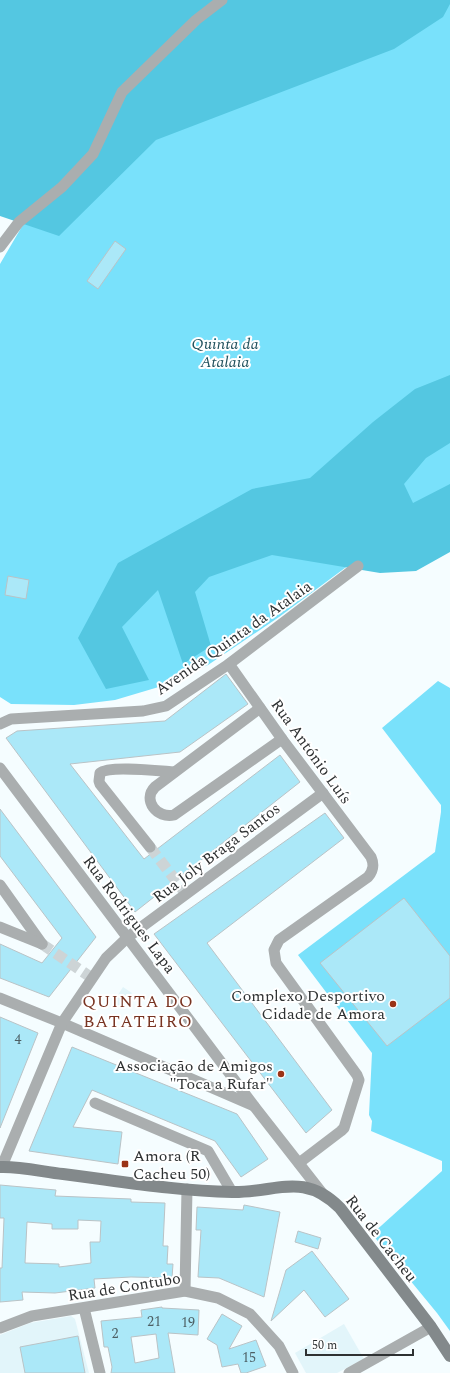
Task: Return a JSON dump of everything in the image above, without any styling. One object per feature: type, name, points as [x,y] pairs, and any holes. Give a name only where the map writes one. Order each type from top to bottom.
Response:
[{"type":"main road","name":"Rua de Cacheu","points":[[1,1166],[187,1189],[232,1192],[299,1186],[322,1193],[340,1208],[431,1327],[450,1356]]},
{"type":"street","points":[[0,247],[19,222],[62,187],[93,154],[122,92],[196,20],[222,0]]},
{"type":"street","name":"Avenida Quinta da Atalaia","points":[[0,724],[11,719],[143,711],[159,709],[166,706],[229,664],[358,566]]},
{"type":"street","name":"Rua António Luís","points":[[229,664],[282,739],[373,861],[373,870],[368,876],[279,940],[274,950],[276,963],[357,1075],[359,1080],[344,1128],[341,1132],[299,1163]]},
{"type":"street","points":[[260,708],[155,786],[151,794],[152,806],[156,811],[164,816],[177,813],[282,739]]},
{"type":"street","name":"Rua Rodrigues Lapa","points":[[0,768],[254,1106],[322,1193]]},
{"type":"street","points":[[150,847],[100,784],[100,773],[106,770],[127,769],[174,772]]},
{"type":"street","name":"Rua Joly Braga Santos","points":[[1,1166],[62,1023],[106,958],[128,937],[322,793]]},
{"type":"street","points":[[0,885],[42,944],[0,927]]},
{"type":"street","points":[[0,998],[62,1023],[254,1106]]},
{"type":"street","points":[[95,1103],[208,1151],[232,1192]]},
{"type":"street","points":[[185,1291],[187,1189]]},
{"type":"street","name":"Rua de Contubo","points":[[0,1328],[32,1316],[185,1291],[218,1298],[250,1314],[279,1346],[293,1373]]},
{"type":"street","points":[[84,1308],[100,1373]]},
{"type":"street","points":[[349,1373],[431,1327]]},
{"type":"shaded area","points":[[0,0],[450,0],[450,4],[443,17],[394,49],[156,140],[59,236],[0,216]]},
{"type":"shaded area","points":[[450,375],[450,443],[426,458],[404,484],[413,503],[450,484],[450,552],[416,571],[380,573],[272,555],[209,577],[195,592],[211,646],[183,664],[158,590],[122,627],[149,680],[106,689],[78,638],[118,563],[252,489],[310,478],[373,422],[415,389]]},
{"type":"shaded area","points":[[123,987],[132,993],[120,1009],[112,1004]]},
{"type":"shaded area","points":[[71,1316],[75,1319],[89,1373],[0,1373],[0,1335],[30,1323]]},
{"type":"shaded area","points":[[344,1324],[364,1359],[337,1373],[306,1373],[295,1353]]},
{"type":"green space","name":"Quinta da Atalaia","points":[[450,0],[450,507],[357,559],[279,617],[208,665],[162,686],[115,700],[74,705],[11,704],[0,697],[0,264],[24,223],[95,161]]},
{"type":"green space","name":"Complexo Desportivo Cidade de Amora","points":[[438,681],[450,688],[450,1331],[372,1234],[442,1171],[442,1161],[371,1131],[372,1121],[369,1115],[372,1053],[298,955],[435,852],[441,805],[382,728]]},
{"type":"building","points":[[115,241],[126,249],[98,289],[87,281]]},
{"type":"building","points":[[8,576],[29,580],[26,599],[5,595]]},
{"type":"building","points":[[226,674],[248,704],[180,752],[70,764],[144,859],[280,755],[300,782],[135,912],[6,738],[17,731],[165,721]]},
{"type":"building","points":[[0,809],[96,937],[49,997],[0,978],[0,944],[42,963],[62,938],[0,856]]},
{"type":"building","points":[[325,813],[344,838],[207,943],[332,1110],[306,1133],[154,934]]},
{"type":"building","points":[[404,898],[450,956],[450,998],[387,1046],[320,963]]},
{"type":"building","points":[[0,1017],[38,1033],[0,1128]]},
{"type":"building","points":[[72,1047],[237,1114],[268,1159],[241,1177],[215,1141],[92,1090],[73,1127],[122,1132],[118,1164],[29,1151]]},
{"type":"building","points":[[0,1185],[56,1190],[55,1196],[131,1199],[131,1202],[165,1203],[163,1246],[168,1246],[167,1264],[173,1264],[172,1278],[131,1277],[94,1279],[95,1288],[55,1293],[22,1292],[23,1300],[0,1302],[0,1268],[2,1268],[4,1218],[0,1218]],"holes":[[[78,1220],[101,1221],[100,1242],[90,1242],[91,1263],[59,1267],[59,1264],[25,1263],[27,1222],[52,1224],[52,1229],[78,1229]]]},
{"type":"building","points":[[244,1205],[280,1212],[264,1297],[219,1278],[198,1277],[201,1230],[196,1230],[197,1207],[243,1210]]},
{"type":"building","points":[[298,1231],[321,1238],[318,1249],[295,1242]]},
{"type":"building","points":[[312,1251],[349,1299],[325,1317],[304,1290],[271,1321],[286,1270]]},
{"type":"building","points":[[162,1307],[199,1310],[198,1335],[168,1333],[175,1373],[111,1373],[112,1367],[108,1347],[104,1347],[101,1321],[142,1317],[141,1310]],"holes":[[[156,1334],[159,1358],[135,1363],[131,1337]]]},
{"type":"building","points":[[222,1314],[242,1326],[229,1349],[256,1340],[266,1366],[246,1373],[241,1373],[238,1364],[222,1367],[217,1345],[207,1339]]},
{"type":"building","points":[[78,1336],[85,1373],[25,1373],[20,1347]]},
{"type":"tunnel","points":[[150,847],[186,894]]},
{"type":"tunnel","points":[[42,944],[92,978]]},
{"type":"place","name":"Complexo Desportivo Cidade de Amora","points":[[393,1004]]},
{"type":"place","name":"Associação de Amigos \"Toca a Rufar\"","points":[[281,1074]]},
{"type":"place","name":"Amora (R Cacheu 50)","points":[[125,1164]]},
{"type":"district","name":"QUINTA DO BATATEIRO","points":[[138,1011]]}]
